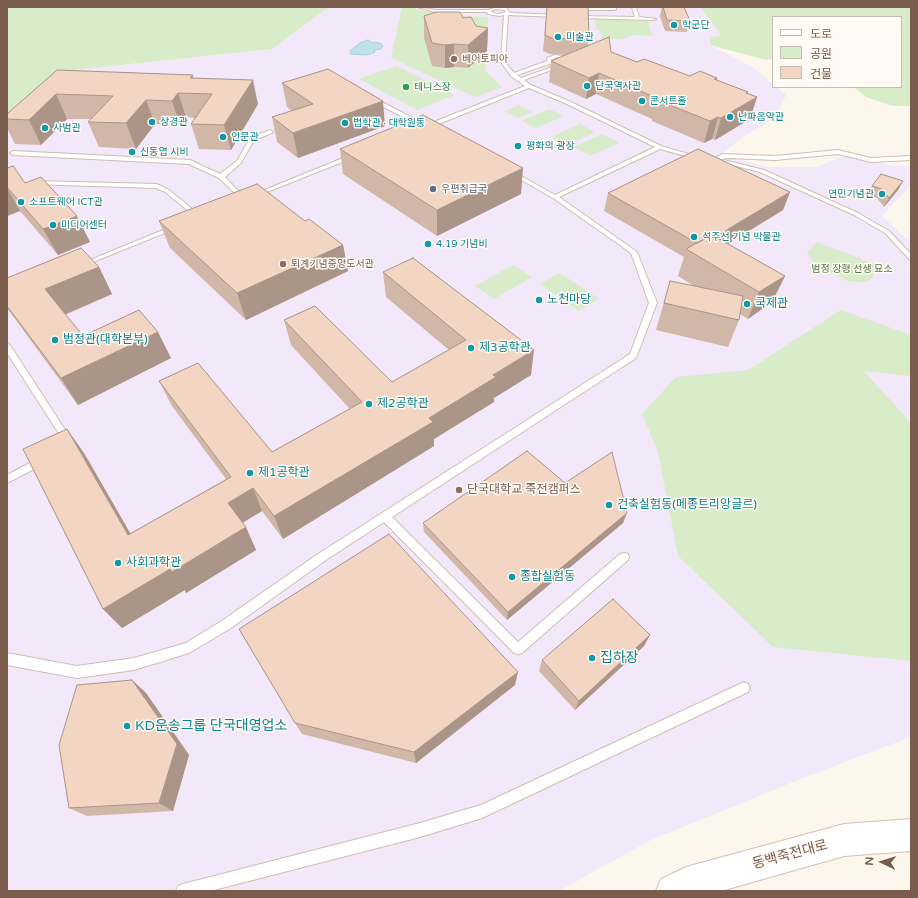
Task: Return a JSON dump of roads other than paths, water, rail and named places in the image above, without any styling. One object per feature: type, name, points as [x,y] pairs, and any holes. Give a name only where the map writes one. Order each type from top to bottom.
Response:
[{"type":"main road","name":"동백죽전대로","points":[[673,891],[686,884],[844,840],[911,835]]},
{"type":"lane","points":[[420,7],[435,11],[488,11],[501,7],[508,10],[509,12],[506,14],[503,62],[513,75],[529,86],[569,103],[659,147],[762,171],[856,214],[887,232],[911,258]]},
{"type":"lane","points":[[570,8],[614,9],[614,7]]},
{"type":"lane","points":[[634,7],[637,18]]},
{"type":"lane","points":[[488,11],[496,15],[550,14],[561,16]]},
{"type":"lane","points":[[570,17],[654,19]]},
{"type":"lane","points":[[513,75],[549,62],[551,58],[565,57],[571,59],[572,62],[566,66],[559,66],[521,80]]},
{"type":"lane","points":[[549,62],[559,66]]},
{"type":"lane","points":[[536,75],[548,76],[568,69],[566,66]]},
{"type":"lane","points":[[423,128],[529,86]]},
{"type":"lane","points":[[367,97],[423,128],[435,132]]},
{"type":"lane","points":[[221,177],[239,162],[252,139],[270,132]]},
{"type":"lane","points":[[556,197],[659,147]]},
{"type":"lane","points":[[10,152],[190,162],[221,177],[244,200]]},
{"type":"lane","points":[[237,202],[363,152]]},
{"type":"lane","points":[[707,159],[722,156],[775,158],[838,152],[871,160],[911,158]]},
{"type":"lane","points":[[7,658],[20,662],[76,672],[134,664],[189,648],[227,624],[322,557],[633,356],[653,303],[634,252],[556,197],[504,169]]},
{"type":"lane","points":[[29,183],[157,186],[167,191],[202,217],[192,220]]},
{"type":"lane","points":[[76,266],[178,226]]},
{"type":"lane","points":[[7,347],[71,446],[64,449]]},
{"type":"lane","points":[[7,479],[50,456]]},
{"type":"lane","points":[[385,516],[518,649],[624,557]]},
{"type":"lane","points":[[183,891],[420,830],[482,811],[744,688]]},
{"type":"water","points":[[368,40],[371,42],[380,43],[383,46],[380,49],[374,50],[375,52],[367,55],[350,54],[351,50],[360,43]]},
{"type":"place","name":"학군단","points":[[674,25]]},
{"type":"place","name":"미술관","points":[[558,37]]},
{"type":"place","name":"베어토피아","points":[[454,59]]},
{"type":"place","name":"단국역사관","points":[[587,86]]},
{"type":"place","name":"테니스장","points":[[406,87]]},
{"type":"place","name":"콘서트홀","points":[[642,101]]},
{"type":"place","name":"난파음악관","points":[[730,117]]},
{"type":"place","name":"상경관","points":[[152,122]]},
{"type":"place","name":"법학관 · 대학원동","points":[[345,123]]},
{"type":"place","name":"사범관","points":[[45,128]]},
{"type":"place","name":"인문관","points":[[223,137]]},
{"type":"place","name":"평화의 광장","points":[[518,146]]},
{"type":"place","name":"신동엽 시비","points":[[132,152]]},
{"type":"place","name":"우편취급국","points":[[433,189]]},
{"type":"place","name":"연민기념관","points":[[882,194]]},
{"type":"place","name":"소프트웨어 ICT관","points":[[21,202]]},
{"type":"place","name":"미디어센터","points":[[53,225]]},
{"type":"place","name":"석주선 기념 박물관","points":[[694,237]]},
{"type":"place","name":"4.19 기념비","points":[[428,244]]},
{"type":"place","name":"퇴계기념중앙도서관","points":[[283,264]]},
{"type":"place","name":"노천마당","points":[[539,300]]},
{"type":"place","name":"국제관","points":[[747,304]]},
{"type":"place","name":"범정관(대학본부)","points":[[55,340]]},
{"type":"place","name":"제3공학관","points":[[471,348]]},
{"type":"place","name":"제2공학관","points":[[369,404]]},
{"type":"place","name":"제1공학관","points":[[250,473]]},
{"type":"place","name":"단국대학교 죽전캠퍼스","points":[[459,490]]},
{"type":"place","name":"건축실험동(메종트리앙글르)","points":[[609,505]]},
{"type":"place","name":"사회과학관","points":[[118,563]]},
{"type":"place","name":"종합실험동","points":[[512,577]]},
{"type":"place","name":"집하장","points":[[592,658]]},
{"type":"place","name":"KD운송그룹 단국대영업소","points":[[127,726]]},
{"type":"park label","name":"범정 장형 선생 묘소","points":[[852,269]]}]
